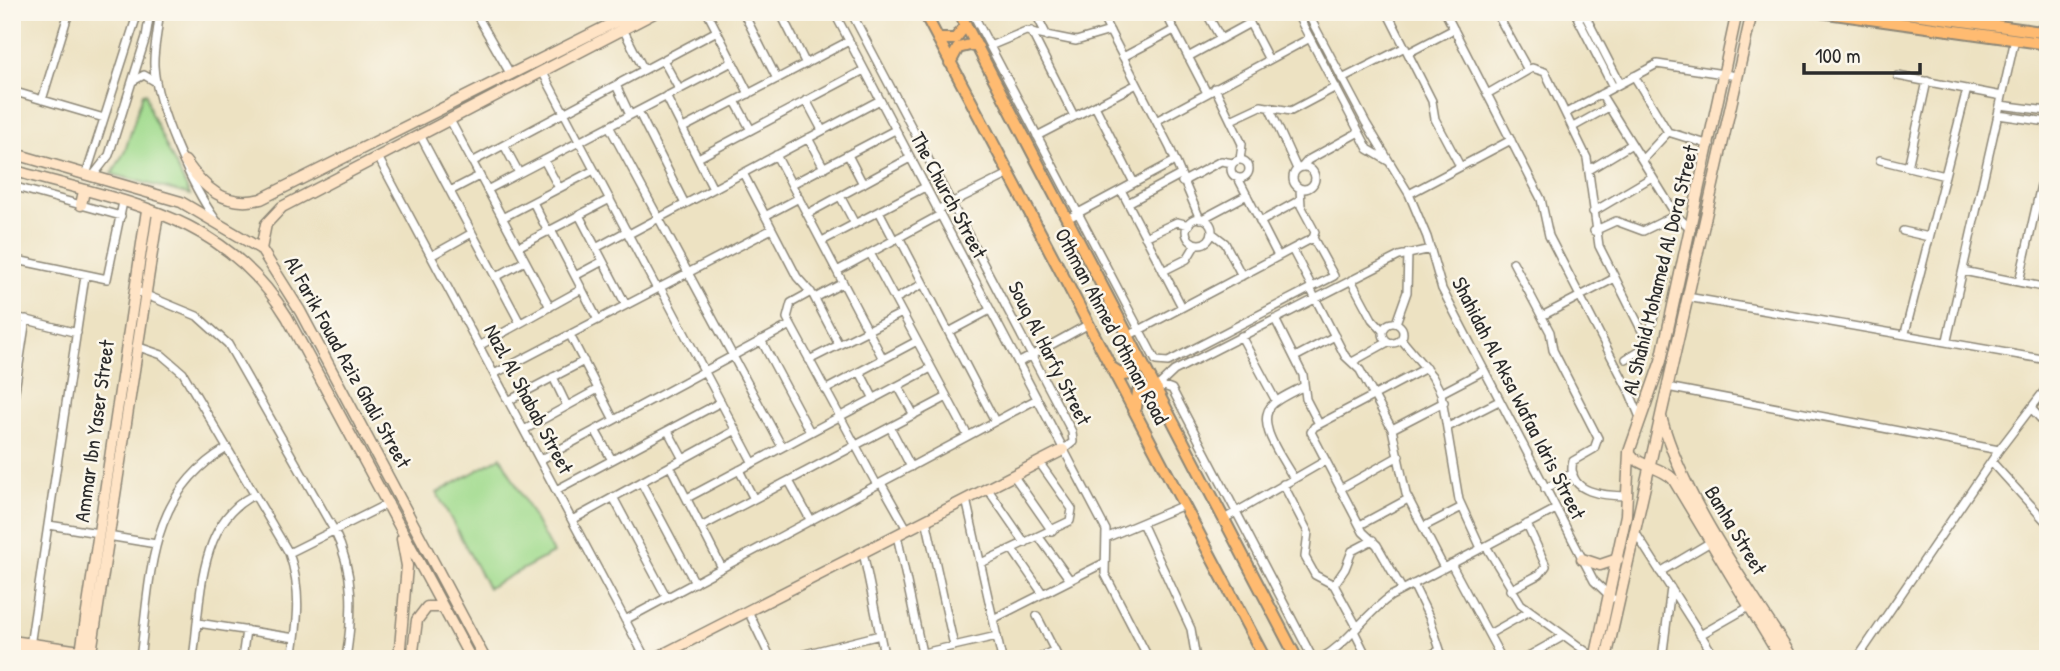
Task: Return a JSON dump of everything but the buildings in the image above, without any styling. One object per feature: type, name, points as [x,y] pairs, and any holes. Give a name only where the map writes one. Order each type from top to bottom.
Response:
[{"type":"main road","name":"Othman Ahmed Othman Road","points":[[924,12],[1265,659]]},
{"type":"main road","name":"Othman Ahmed Othman Road","points":[[959,12],[1297,659]]},
{"type":"main road","points":[[1820,12],[1860,15],[2048,44]]},
{"type":"main road","points":[[1906,13],[2048,33]]},
{"type":"main road","points":[[937,39],[955,39],[966,25]]},
{"type":"main road","points":[[950,63],[952,55],[961,46],[978,47]]},
{"type":"main road","points":[[1112,368],[1123,375],[1131,374],[1136,367],[1137,352]]},
{"type":"main road","points":[[1136,413],[1135,400],[1138,392],[1156,388]]},
{"type":"street","points":[[42,100],[69,12]]},
{"type":"street","points":[[89,176],[104,118],[138,12]]},
{"type":"street","points":[[89,176],[107,161],[132,83],[150,12]]},
{"type":"street","points":[[159,12],[154,60],[156,82],[197,190],[216,221]]},
{"type":"street","points":[[475,12],[511,75]]},
{"type":"street","points":[[261,249],[266,224],[275,212],[542,71],[635,12]]},
{"type":"street","points":[[185,160],[212,192],[225,199],[246,201],[268,196],[511,75],[595,38],[623,29],[656,12]]},
{"type":"street","points":[[707,12],[749,94]]},
{"type":"street","points":[[743,12],[777,79]]},
{"type":"street","points":[[780,12],[806,64]]},
{"type":"street","name":"The Church Street","points":[[834,12],[1108,537]]},
{"type":"street","name":"Souq Al Harfy Street","points":[[654,659],[1071,444],[1073,435],[851,12]]},
{"type":"street","points":[[972,12],[1156,361],[1165,363],[1334,276],[1313,237]]},
{"type":"street","points":[[1035,12],[1047,36]]},
{"type":"street","points":[[1100,12],[1156,121],[1201,219],[1209,223],[1212,233],[1225,243],[1242,276]]},
{"type":"street","points":[[1165,12],[1207,93]]},
{"type":"street","points":[[1206,12],[1221,39]]},
{"type":"street","points":[[1244,12],[1269,60]]},
{"type":"street","name":"Shahidah Al Aksa Wafaa Idris Street","points":[[1296,12],[1370,151],[1389,161]]},
{"type":"street","name":"Shahidah Al Aksa Wafaa Idris Street","points":[[1307,12],[1342,79],[1409,194],[1431,249],[1439,282],[1483,371],[1597,586],[1614,599]]},
{"type":"street","points":[[1387,12],[1432,101],[1435,119],[1460,166]]},
{"type":"street","points":[[1496,12],[1528,70]]},
{"type":"street","name":"Al Shahid Mohamed Al Dora Street","points":[[1614,599],[1628,496],[1629,452],[1661,361],[1691,229],[1731,76],[1737,12]]},
{"type":"street","name":"Al Shahid Mohamed Al Dora Street","points":[[1599,658],[1634,532],[1667,387],[1687,297],[1712,152],[1731,76],[1752,12]]},
{"type":"street","points":[[1446,13],[1543,205],[1549,236],[1629,391],[1640,420]]},
{"type":"street","points":[[1581,17],[1617,85]]},
{"type":"street","points":[[1188,57],[1250,23]]},
{"type":"street","points":[[623,29],[644,70]]},
{"type":"street","points":[[1342,79],[1454,29]]},
{"type":"street","points":[[1123,57],[1174,30]]},
{"type":"street","points":[[990,46],[1017,33],[1031,31],[1083,41],[1110,31]]},
{"type":"street","points":[[1031,31],[1074,116]]},
{"type":"street","points":[[472,162],[717,32]]},
{"type":"street","points":[[1156,121],[1310,38]]},
{"type":"street","points":[[1947,340],[2015,39]]},
{"type":"street","points":[[682,128],[849,41]]},
{"type":"street","points":[[1322,62],[1331,58]]},
{"type":"street","points":[[663,60],[679,89]]},
{"type":"street","points":[[487,190],[732,62]]},
{"type":"street","points":[[1566,113],[1660,64],[1731,76]]},
{"type":"street","points":[[1487,94],[1535,67],[1545,72],[1583,146],[1589,170],[1594,231],[1647,341]]},
{"type":"street","points":[[698,158],[864,70]]},
{"type":"street","points":[[542,71],[753,463]]},
{"type":"street","points":[[132,83],[144,75],[156,82]]},
{"type":"street","points":[[1634,76],[1668,132],[1712,152]]},
{"type":"street","points":[[1898,76],[2002,96]]},
{"type":"street","points":[[1908,167],[1927,81]]},
{"type":"street","points":[[1037,135],[1137,84]]},
{"type":"street","points":[[615,85],[634,113],[685,204]]},
{"type":"street","points":[[1231,120],[1258,106],[1291,111],[1336,87]]},
{"type":"street","points":[[1215,88],[1242,144],[1231,172],[1238,178],[1278,256]]},
{"type":"street","points":[[1905,333],[1968,89]]},
{"type":"street","points":[[12,91],[104,118]]},
{"type":"street","points":[[1601,94],[1676,215],[1691,229]]},
{"type":"street","points":[[666,96],[713,189]]},
{"type":"street","points":[[806,100],[822,130]]},
{"type":"street","points":[[596,248],[685,204],[880,100]]},
{"type":"street","points":[[735,101],[751,130]]},
{"type":"street","points":[[2000,105],[2048,111]]},
{"type":"street","points":[[1095,106],[1134,183]]},
{"type":"street","points":[[1269,107],[1299,168]]},
{"type":"street","points":[[1573,127],[1609,107]]},
{"type":"street","points":[[1998,115],[2048,122]]},
{"type":"street","points":[[450,120],[550,307]]},
{"type":"street","points":[[609,126],[782,447]]},
{"type":"street","points":[[792,184],[895,130]]},
{"type":"street","points":[[1128,337],[1313,237],[1315,232],[1300,200],[1300,189],[1293,180],[1299,168],[1308,160],[1359,132]]},
{"type":"street","points":[[1642,160],[1668,132]]},
{"type":"street","points":[[420,135],[520,323]]},
{"type":"street","points":[[808,138],[824,167]]},
{"type":"street","points":[[1409,194],[1511,140]]},
{"type":"street","points":[[1589,170],[1632,144]]},
{"type":"street","points":[[504,145],[519,173]]},
{"type":"street","name":"Al Farik Fouad Aziz Ghali Street","points":[[12,153],[181,201],[261,249],[300,310],[485,659]]},
{"type":"street","points":[[2020,282],[2048,154]]},
{"type":"street","points":[[776,155],[883,359]]},
{"type":"street","points":[[848,155],[863,184]]},
{"type":"street","points":[[349,156],[356,168]]},
{"type":"street","name":"Nazl Al Shabab Street","points":[[378,157],[646,659]]},
{"type":"street","points":[[807,214],[910,158]]},
{"type":"street","points":[[544,160],[559,188]]},
{"type":"street","points":[[1880,160],[1945,176]]},
{"type":"street","points":[[1067,219],[1175,161]]},
{"type":"street","points":[[1128,204],[1221,162],[1248,165],[1249,171],[1244,178],[1238,178]]},
{"type":"street","points":[[1299,168],[1311,170],[1315,179],[1310,187],[1300,189]]},
{"type":"street","name":"Al Farik Fouad Aziz Ghali Street","points":[[12,170],[123,202],[194,227],[228,248],[258,275],[287,317],[309,356],[397,518],[464,651]]},
{"type":"street","points":[[502,218],[594,170]]},
{"type":"street","points":[[743,173],[797,277],[813,295],[839,345]]},
{"type":"street","points":[[837,271],[897,239],[951,203],[1009,174]]},
{"type":"street","points":[[450,191],[480,176]]},
{"type":"street","points":[[1593,212],[1652,177]]},
{"type":"street","points":[[12,186],[121,216]]},
{"type":"street","points":[[822,242],[925,187]]},
{"type":"street","points":[[1121,190],[1182,307]]},
{"type":"street","points":[[81,205],[85,191]]},
{"type":"street","points":[[1146,237],[1177,222],[1189,225],[1247,195]]},
{"type":"street","points":[[840,196],[855,224]]},
{"type":"street","points":[[765,216],[799,198]]},
{"type":"street","points":[[518,247],[610,199]]},
{"type":"street","points":[[1260,222],[1300,200]]},
{"type":"street","points":[[12,260],[103,280],[109,277],[123,202]]},
{"type":"street","points":[[533,202],[598,320]]},
{"type":"street","name":"Ammar Ibn Yaser Street","points":[[103,534],[136,346],[147,210]]},
{"type":"street","points":[[879,211],[923,284],[995,421]]},
{"type":"street","name":"Ammar Ibn Yaser Street","points":[[85,655],[139,292],[158,213]]},
{"type":"street","points":[[579,215],[626,305]]},
{"type":"street","points":[[1594,231],[1618,221],[1643,231],[1676,215]]},
{"type":"street","points":[[1189,225],[1187,234],[1196,244]]},
{"type":"street","points":[[494,374],[772,229]]},
{"type":"street","points":[[1903,231],[1929,237]]},
{"type":"street","points":[[431,256],[472,233]]},
{"type":"street","points":[[1163,271],[1187,259],[1196,244],[1206,242],[1212,233]]},
{"type":"street","points":[[1292,249],[1335,336],[1392,429],[1408,499],[1502,659]]},
{"type":"street","points":[[1156,388],[1174,372],[1351,280],[1408,253],[1431,249]]},
{"type":"street","points":[[870,253],[968,436]]},
{"type":"street","points":[[1396,324],[1407,292],[1408,253]]},
{"type":"street","points":[[496,277],[525,261]]},
{"type":"street","points":[[575,276],[603,261]]},
{"type":"street","points":[[1513,262],[1550,332],[1553,350],[1598,438],[1594,449],[1573,461],[1573,473],[1582,486],[1592,493],[1628,496]]},
{"type":"street","points":[[1963,271],[2048,288]]},
{"type":"street","points":[[30,648],[85,276]]},
{"type":"street","points":[[1542,316],[1615,278]]},
{"type":"street","points":[[1626,359],[1647,341],[1665,278]]},
{"type":"street","points":[[1351,280],[1373,321],[1383,331],[1388,342]]},
{"type":"street","points":[[844,283],[788,307],[790,324],[855,446],[879,484],[902,532],[922,653]]},
{"type":"street","points":[[895,299],[923,284]]},
{"type":"street","points":[[479,346],[582,289]]},
{"type":"street","points":[[139,292],[197,316],[228,344],[334,530],[343,547],[352,587],[345,659]]},
{"type":"street","points":[[1687,297],[1947,340],[2048,360]]},
{"type":"street","points":[[1289,299],[1294,309]]},
{"type":"street","points":[[287,317],[295,317],[300,310]]},
{"type":"street","points":[[948,332],[990,310]]},
{"type":"street","points":[[809,360],[902,313]]},
{"type":"street","points":[[12,316],[77,332]]},
{"type":"street","points":[[12,410],[26,319]]},
{"type":"street","points":[[1275,319],[1303,374],[1306,398],[1319,424]]},
{"type":"street","points":[[540,460],[790,324]]},
{"type":"street","points":[[1018,363],[1089,324]]},
{"type":"street","points":[[1352,362],[1388,342],[1397,343],[1403,330],[1396,324],[1390,324],[1383,331]]},
{"type":"street","points":[[570,335],[614,420]]},
{"type":"street","points":[[1241,336],[1276,401]]},
{"type":"street","points":[[1295,357],[1335,336]]},
{"type":"street","points":[[1401,339],[1426,368],[1441,393],[1462,507],[1483,547],[1510,590],[1530,611],[1599,658]]},
{"type":"street","points":[[761,340],[810,432]]},
{"type":"street","points":[[825,390],[917,341]]},
{"type":"street","points":[[136,346],[162,355],[183,373],[289,553],[298,583],[292,659]]},
{"type":"street","points":[[309,356],[315,350],[322,351]]},
{"type":"street","points":[[508,401],[584,361]]},
{"type":"street","points":[[1661,361],[1672,363]]},
{"type":"street","points":[[687,498],[931,368]]},
{"type":"street","points":[[1402,589],[1373,540],[1360,525],[1311,435],[1314,427],[1319,424],[1426,368]]},
{"type":"street","points":[[1441,393],[1483,371]]},
{"type":"street","points":[[860,372],[874,399]]},
{"type":"street","points":[[553,377],[567,406]]},
{"type":"street","points":[[898,386],[914,415]]},
{"type":"street","points":[[1156,388],[1166,386],[1172,389],[1313,659]]},
{"type":"street","points":[[1294,478],[1266,423],[1268,410],[1276,401],[1304,386]]},
{"type":"street","points":[[1857,659],[1999,450],[2048,386]]},
{"type":"street","points":[[1667,387],[1999,450]]},
{"type":"street","points":[[524,430],[598,389]]},
{"type":"street","points":[[1629,391],[1641,396],[1650,395]]},
{"type":"street","points":[[701,527],[947,397]]},
{"type":"street","points":[[625,620],[1037,399]]},
{"type":"street","points":[[1448,428],[1499,401]]},
{"type":"street","points":[[556,490],[721,402]]},
{"type":"street","points":[[1392,429],[1444,402]]},
{"type":"street","points":[[2031,408],[2048,427]]},
{"type":"street","name":"Banha Street","points":[[1660,415],[1678,467],[1696,502],[1793,659]]},
{"type":"street","points":[[890,428],[911,467]]},
{"type":"street","points":[[595,430],[612,460]]},
{"type":"street","points":[[572,520],[736,430]]},
{"type":"street","points":[[668,431],[683,459]]},
{"type":"street","points":[[139,659],[156,544],[167,510],[186,480],[198,467],[227,448]]},
{"type":"street","name":"Banha Street","points":[[1629,452],[1637,461],[1662,470],[1672,479],[1781,659]]},
{"type":"street","points":[[1340,489],[1399,456]]},
{"type":"street","points":[[1224,519],[1325,461]]},
{"type":"street","points":[[981,563],[1070,521],[1072,509],[1039,462]]},
{"type":"street","points":[[1992,462],[2048,524]]},
{"type":"street","points":[[670,466],[722,568]]},
{"type":"street","points":[[739,470],[754,499]]},
{"type":"street","points":[[1545,489],[1573,473]]},
{"type":"street","points":[[1013,475],[1052,531]]},
{"type":"street","points":[[789,481],[811,521]]},
{"type":"street","points":[[641,482],[695,583]]},
{"type":"street","points":[[1283,484],[1308,532],[1305,556],[1315,575],[1334,585],[1368,659]]},
{"type":"street","points":[[987,488],[1025,543]]},
{"type":"street","points":[[193,659],[212,538],[225,515],[254,495]]},
{"type":"street","points":[[612,497],[667,598]]},
{"type":"street","points":[[966,499],[1002,659]]},
{"type":"street","points":[[1360,525],[1408,499]]},
{"type":"street","points":[[289,553],[389,503]]},
{"type":"street","points":[[1149,659],[1106,577],[1104,564],[1108,537],[1184,505]]},
{"type":"street","points":[[1423,527],[1462,507]]},
{"type":"street","points":[[1320,659],[1337,649],[1381,603],[1402,589],[1556,509]]},
{"type":"street","points":[[397,518],[407,566],[399,659]]},
{"type":"street","points":[[926,519],[954,646]]},
{"type":"street","points":[[1142,523],[1191,629],[1196,659]]},
{"type":"street","points":[[1510,590],[1545,569],[1545,558],[1527,524]]},
{"type":"street","points":[[49,526],[156,544]]},
{"type":"street","points":[[1634,532],[1716,659]]},
{"type":"street","points":[[1039,537],[1070,580]]},
{"type":"street","points":[[1334,585],[1346,569],[1352,551],[1373,540]]},
{"type":"street","points":[[1660,572],[1709,542]]},
{"type":"street","points":[[1012,550],[1043,594]]},
{"type":"street","points":[[863,552],[885,659]]},
{"type":"street","points":[[1582,559],[1600,565],[1618,559]]},
{"type":"street","points":[[993,619],[1104,564]]},
{"type":"street","points":[[1413,584],[1430,619],[1443,659]]},
{"type":"street","points":[[1662,659],[1671,588]]},
{"type":"street","points":[[412,659],[422,610],[432,606],[442,607]]},
{"type":"street","points":[[1700,635],[1749,607]]},
{"type":"street","points":[[748,611],[768,658]]},
{"type":"street","points":[[1489,634],[1530,611]]},
{"type":"street","points":[[1037,615],[1059,659]]},
{"type":"street","points":[[198,623],[295,638]]},
{"type":"street","points":[[242,659],[246,630]]},
{"type":"street","points":[[785,659],[880,635]]},
{"type":"street","points":[[897,659],[997,636]]},
{"type":"street","points":[[1523,659],[1564,636]]},
{"type":"street","points":[[12,641],[66,659]]},
{"type":"street","points":[[400,642],[413,644]]},
{"type":"street","points":[[464,651],[475,652],[479,646]]},
{"type":"street","points":[[12,651],[30,648],[85,655]]},
{"type":"street","points":[[1037,659],[1055,650]]},
{"type":"street","points":[[1423,659],[1440,650]]},
{"type":"green space","points":[[143,93],[146,93],[151,114],[190,195],[112,174],[125,151]]},
{"type":"green space","points":[[501,457],[553,553],[488,588],[437,493]]}]
